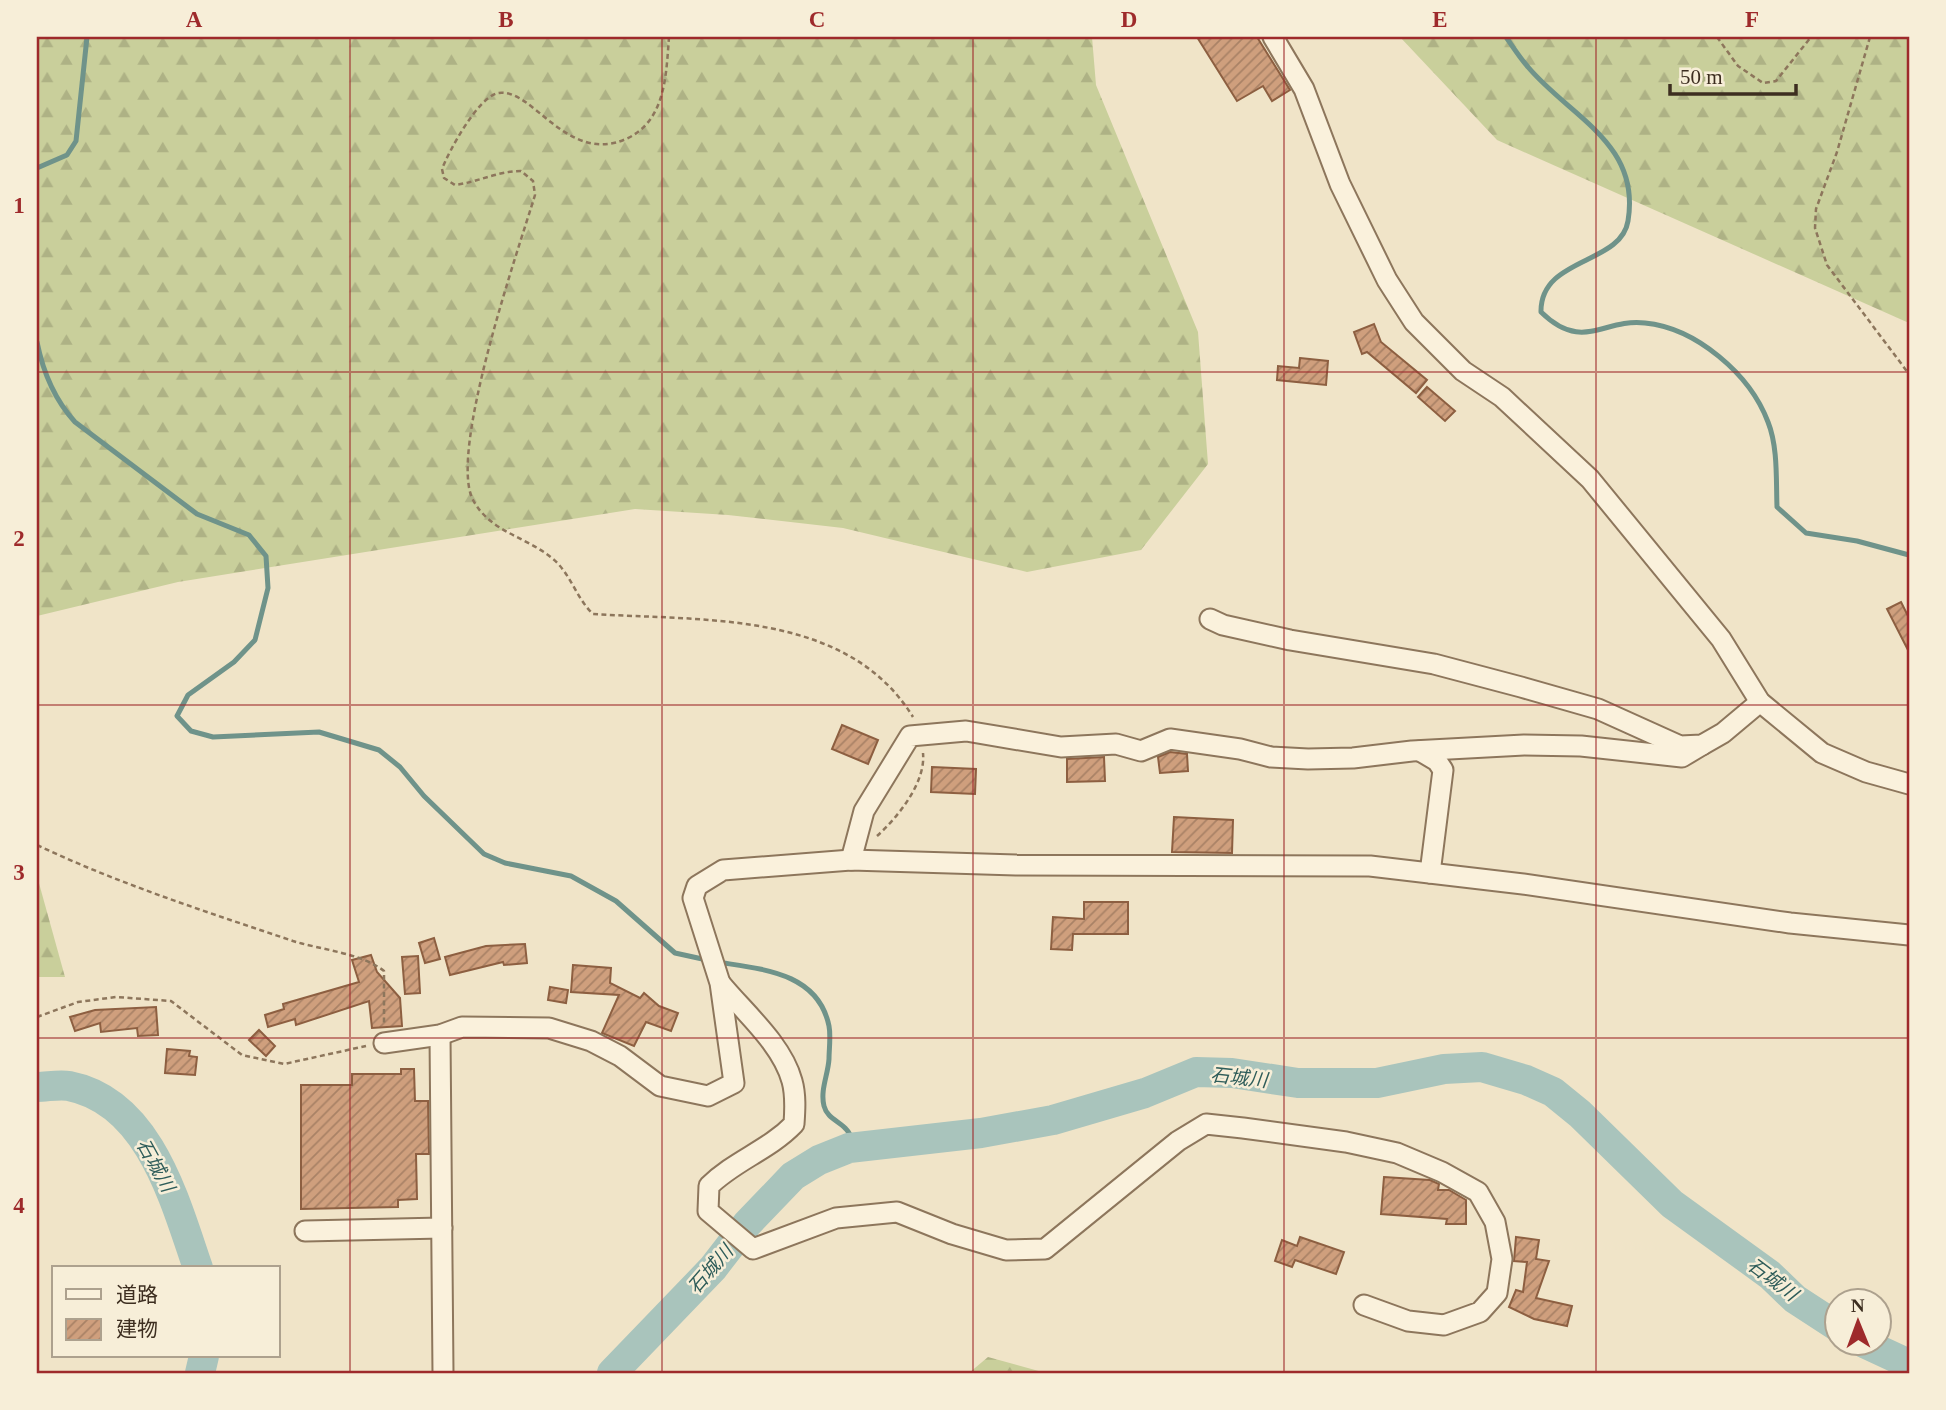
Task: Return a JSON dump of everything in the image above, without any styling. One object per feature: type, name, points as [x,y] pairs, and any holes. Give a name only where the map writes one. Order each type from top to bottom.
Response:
[{"type":"street","points":[[1273,37],[1304,89],[1340,184],[1387,280],[1414,322],[1464,371],[1502,397],[1590,478],[1721,639],[1760,702],[1822,753],[1866,772],[1909,784]]},
{"type":"street","points":[[1210,619],[1223,625],[1290,640],[1434,664],[1598,709],[1680,746],[1702,745]]},
{"type":"street","points":[[851,860],[864,811],[910,736],[920,733],[985,732],[1007,739],[1061,747],[1116,744],[1141,751],[1170,739],[1271,757],[1308,759],[1524,745],[1581,746],[1682,757],[1723,733],[1760,702]]},
{"type":"street","points":[[1420,751],[1437,761],[1443,770],[1430,873]]},
{"type":"street","points":[[384,1043],[440,1035],[462,1027],[512,1025],[566,1031],[620,1056],[660,1086],[708,1096],[733,1083],[720,984],[693,898],[697,886],[723,870],[851,860],[1029,865],[1370,866],[1790,923],[1909,935]]},
{"type":"street","points":[[720,984],[772,1044],[792,1079],[795,1102],[794,1124],[781,1137],[723,1172],[709,1186],[708,1211],[753,1249],[836,1218],[897,1212],[952,1234],[1006,1251],[1045,1249],[1178,1141],[1206,1124],[1346,1142],[1397,1153],[1442,1171],[1478,1192],[1495,1223],[1502,1259],[1497,1293],[1480,1312],[1444,1325],[1408,1321],[1364,1305]]},
{"type":"street","points":[[440,1035],[443,1373]]},
{"type":"street","points":[[305,1230],[442,1228]]},
{"type":"path","points":[[669,37],[660,104],[645,129],[624,140],[603,144],[584,142],[534,111],[519,96],[501,92],[491,95],[449,150],[442,169],[444,178],[455,185],[474,183],[506,171],[521,171],[533,181],[535,195],[477,394],[469,453],[471,497],[498,529],[553,559],[568,577],[581,603],[593,614],[732,623],[801,634],[850,656],[878,677],[908,709],[920,733],[924,760],[919,776],[895,819],[851,860]]},
{"type":"path","points":[[1717,37],[1738,66],[1763,83],[1776,81],[1811,37]]},
{"type":"path","points":[[1870,37],[1837,152],[1816,209],[1815,228],[1826,265],[1909,374]]},
{"type":"path","points":[[37,845],[181,903],[323,951],[374,963],[384,971],[384,1043],[284,1064],[242,1055],[171,1001],[116,997],[78,1002],[37,1017]]},
{"type":"green space","points":[[37,37],[1092,37],[1096,85],[1198,332],[1208,464],[1141,550],[1027,572],[843,528],[728,515],[635,509],[178,582],[37,616]]},
{"type":"green space","points":[[1400,37],[1909,37],[1909,323],[1497,140]]},
{"type":"green space","points":[[37,876],[65,977],[37,977]]},
{"type":"green space","points":[[988,1357],[1046,1373],[969,1373]]},
{"type":"building","points":[[1197,37],[1257,37],[1290,90],[1272,101],[1263,86],[1237,101]]},
{"type":"building","points":[[1374,324],[1381,342],[1427,380],[1416,393],[1367,352],[1362,354],[1354,332]]},
{"type":"building","points":[[1300,358],[1328,361],[1326,385],[1277,380],[1278,366],[1299,368]]},
{"type":"building","points":[[1427,387],[1455,411],[1445,421],[1418,397]]},
{"type":"building","points":[[1901,602],[1909,618],[1909,652],[1887,609]]},
{"type":"building","points":[[842,725],[878,740],[868,764],[832,749]]},
{"type":"building","points":[[1170,752],[1187,754],[1188,771],[1160,773],[1158,757]]},
{"type":"building","points":[[1104,757],[1105,781],[1067,782],[1067,759]]},
{"type":"building","points":[[932,767],[976,769],[975,794],[931,792]]},
{"type":"building","points":[[1174,817],[1233,820],[1232,853],[1172,852]]},
{"type":"building","points":[[1084,902],[1128,902],[1128,934],[1073,934],[1072,950],[1051,949],[1053,917],[1084,919]]},
{"type":"building","points":[[434,938],[440,959],[425,963],[419,943]]},
{"type":"building","points":[[525,944],[527,963],[504,965],[503,962],[450,975],[445,957],[486,946]]},
{"type":"building","points":[[371,955],[377,972],[400,998],[402,1026],[372,1028],[369,1001],[296,1025],[295,1019],[268,1027],[265,1015],[284,1009],[283,1004],[359,982],[352,960]]},
{"type":"building","points":[[418,956],[420,993],[405,994],[402,957]]},
{"type":"building","points":[[573,965],[611,968],[610,983],[640,998],[644,993],[659,1006],[678,1013],[671,1031],[646,1022],[634,1046],[602,1033],[619,995],[571,992]]},
{"type":"building","points":[[550,987],[568,990],[566,1003],[548,1000]]},
{"type":"building","points":[[156,1007],[158,1035],[138,1036],[137,1028],[101,1032],[100,1023],[75,1031],[70,1017],[95,1010]]},
{"type":"building","points":[[259,1030],[275,1046],[266,1056],[249,1040]]},
{"type":"building","points":[[167,1049],[190,1051],[189,1056],[197,1057],[195,1075],[165,1073]]},
{"type":"building","points":[[401,1069],[414,1069],[415,1101],[428,1101],[429,1154],[416,1154],[417,1199],[398,1200],[398,1207],[301,1209],[301,1085],[352,1085],[352,1074],[401,1074]]},
{"type":"building","points":[[1384,1177],[1430,1180],[1439,1184],[1438,1190],[1449,1190],[1466,1200],[1466,1224],[1446,1224],[1447,1219],[1381,1214]]},
{"type":"building","points":[[1300,1237],[1344,1252],[1336,1274],[1295,1260],[1292,1267],[1275,1261],[1282,1240],[1297,1246]]},
{"type":"building","points":[[1516,1237],[1539,1240],[1536,1259],[1549,1261],[1536,1298],[1572,1306],[1567,1326],[1534,1319],[1509,1307],[1516,1290],[1523,1292],[1527,1262],[1514,1261]]},
{"type":"waterway","points":[[37,168],[67,155],[76,141],[87,37]]},
{"type":"waterway","points":[[1506,37],[1528,67],[1582,117],[1613,151],[1624,171],[1629,194],[1628,221],[1622,235],[1611,246],[1553,281],[1544,294],[1541,312],[1569,330],[1593,331],[1617,325],[1645,323],[1664,327],[1702,344],[1735,371],[1760,404],[1768,422],[1775,453],[1777,507],[1806,533],[1857,541],[1909,555]]},
{"type":"waterway","points":[[37,342],[50,385],[75,422],[197,514],[249,535],[266,556],[268,588],[255,640],[234,662],[188,695],[177,716],[191,731],[213,737],[319,732],[379,750],[400,767],[424,796],[484,854],[505,863],[571,876],[616,901],[675,953],[707,960]]},
{"type":"waterway","points":[[717,962],[752,967],[785,976],[813,994],[823,1008],[830,1030],[824,1106],[830,1116],[848,1131],[856,1148]]},
{"type":"waterway","name":"石城川","points":[[612,1373],[713,1268],[747,1224],[793,1176],[819,1160],[849,1148],[981,1133],[1053,1120],[1145,1093],[1196,1072],[1232,1073],[1298,1083],[1377,1083],[1444,1069],[1482,1067],[1526,1080],[1553,1092],[1580,1114],[1672,1204],[1770,1275],[1795,1299],[1824,1318]]},
{"type":"waterway","name":"石城川","points":[[37,1087],[69,1086],[97,1096],[120,1112],[139,1133],[168,1186],[197,1266]]},
{"type":"waterway","name":"石城川","points":[[1894,1357],[1909,1364]]},
{"type":"waterway","name":"石城川","points":[[200,1373],[204,1358]]}]
